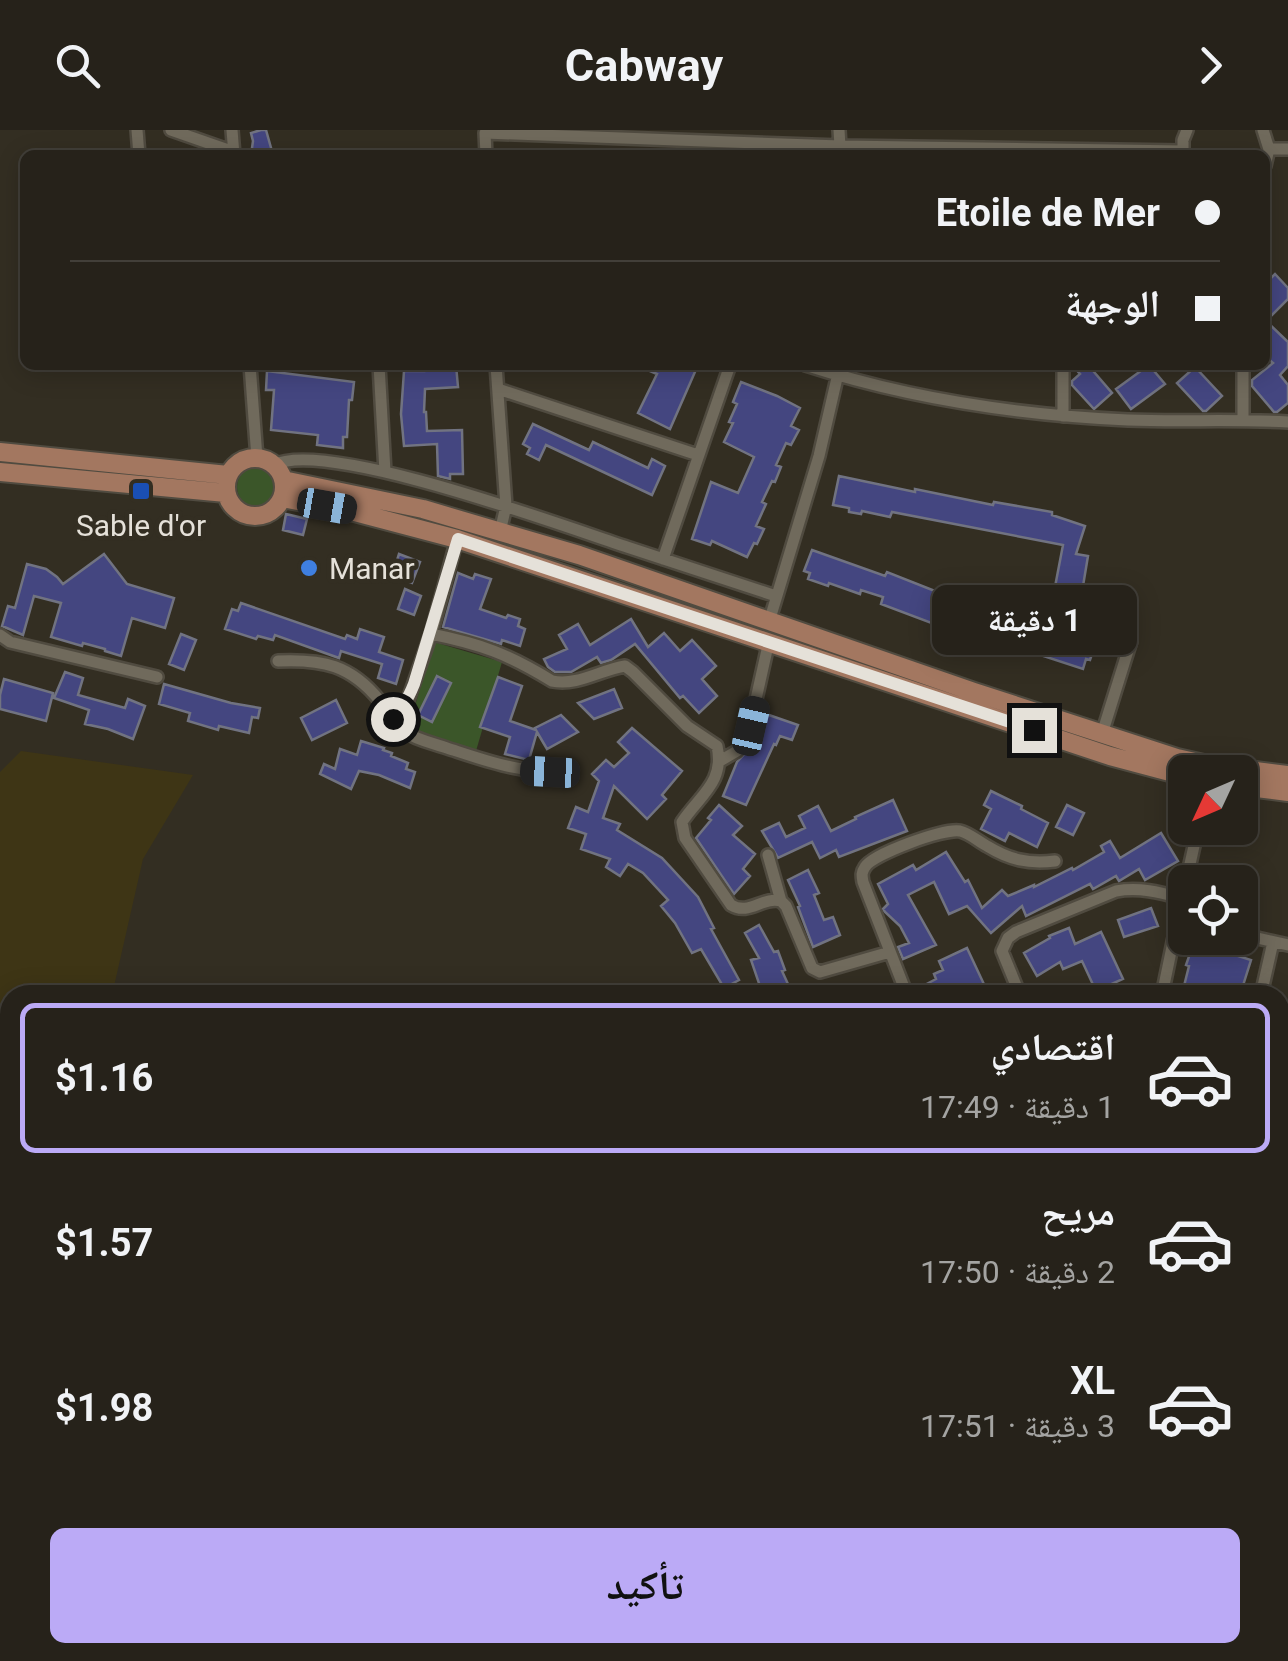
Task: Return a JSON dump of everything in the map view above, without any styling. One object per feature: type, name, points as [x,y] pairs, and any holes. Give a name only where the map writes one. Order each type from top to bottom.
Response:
[{"type":"main road","points":[[0,452],[227,484]]},
{"type":"main road","points":[[227,484],[240,462],[351,511],[458,539],[1208,766],[1288,775]]},
{"type":"main road","points":[[0,472],[227,484]]},
{"type":"main road","points":[[227,484],[236,509],[252,516],[270,512],[274,475]]},
{"type":"main road","points":[[274,475],[423,509],[578,555],[769,632],[1110,756],[1168,771]]},
{"type":"main road","points":[[1258,788],[1288,792]]},
{"type":"street","points":[[170,130],[226,150]]},
{"type":"street","points":[[485,132],[592,133],[840,150],[839,130]]},
{"type":"street","points":[[1263,130],[1268,149],[1288,149]]},
{"type":"street","points":[[251,370],[274,475]]},
{"type":"street","points":[[379,370],[385,472]]},
{"type":"street","points":[[496,370],[506,506],[500,532]]},
{"type":"street","points":[[663,559],[728,370]]},
{"type":"street","points":[[720,760],[736,751],[748,735],[776,596],[819,456],[839,370],[966,404],[1063,416],[1288,422]]},
{"type":"street","points":[[1063,370],[1063,416]]},
{"type":"street","points":[[1243,370],[1244,420]]},
{"type":"street","points":[[498,389],[698,454]]},
{"type":"street","points":[[274,475],[282,460],[294,459],[385,472],[506,506],[776,596]]},
{"type":"street","points":[[388,710],[408,700],[458,539]]},
{"type":"street","points":[[430,634],[506,654],[552,681],[572,682],[625,666],[633,672],[688,726],[716,746],[720,760],[712,785],[682,822],[684,838],[731,906],[745,910],[769,899],[781,901]]},
{"type":"street","points":[[0,636],[10,642],[157,676]]},
{"type":"street","points":[[1102,734],[1131,641]]},
{"type":"street","points":[[278,661],[326,663],[346,670],[367,684],[405,732],[419,738],[503,766],[567,770]]},
{"type":"street","points":[[904,985],[862,877],[872,860],[941,832],[958,831],[1010,858],[1036,863],[1055,861]]},
{"type":"street","points":[[768,855],[781,901],[812,968],[820,972],[890,952]]},
{"type":"street","points":[[1016,985],[1002,951],[1016,932],[1116,890],[1168,894]]},
{"type":"street","points":[[1258,938],[1288,945]]},
{"type":"street","points":[[1263,985],[1273,942]]},
{"type":"street","points":[[1164,985],[1172,955]]},
{"type":"green space","points":[[257,467],[271,473],[277,487],[271,501],[257,507],[243,501],[237,487],[243,473]]},
{"type":"green space","points":[[434,642],[502,662],[476,751],[408,729]]},
{"type":"sand","points":[[21,751],[193,775],[143,859],[114,985],[0,985],[0,772]]},
{"type":"building","points":[[266,130],[272,150],[252,150],[251,133]]},
{"type":"building","points":[[1275,274],[1288,288],[1288,299],[1270,317],[1270,279]]},
{"type":"building","points":[[1270,325],[1288,342],[1288,366],[1280,375],[1288,385],[1288,403],[1277,412],[1252,386],[1252,380],[1270,370]]},
{"type":"building","points":[[456,370],[458,387],[425,389],[427,431],[462,430],[463,474],[450,474],[450,479],[438,476],[437,444],[404,446],[404,371]]},
{"type":"building","points":[[648,370],[696,370],[670,429],[638,413],[657,374]]},
{"type":"building","points":[[1076,370],[1092,370],[1112,393],[1094,409],[1072,385],[1080,374]]},
{"type":"building","points":[[1142,370],[1153,370],[1165,384],[1131,409],[1116,389]]},
{"type":"building","points":[[1192,370],[1198,370],[1222,396],[1203,411],[1177,383]]},
{"type":"building","points":[[267,371],[354,382],[343,448],[317,445],[318,435],[271,430],[274,390],[266,390]]},
{"type":"building","points":[[741,382],[800,408],[791,426],[799,430],[791,445],[786,443],[776,465],[781,467],[775,482],[772,481],[762,502],[766,504],[756,526],[764,529],[747,557],[712,541],[710,545],[692,539],[711,482],[738,493],[754,457],[724,442],[733,423],[729,422]]},
{"type":"building","points":[[533,424],[589,450],[593,442],[648,468],[652,459],[665,466],[652,495],[546,445],[539,460],[527,454],[530,448],[523,444]]},
{"type":"building","points":[[839,476],[915,492],[1052,512],[1085,526],[1076,554],[1088,556],[1083,613],[1050,613],[1063,545],[892,512],[890,517],[849,512],[849,508],[833,505]]},
{"type":"building","points":[[286,514],[307,519],[303,535],[283,530]]},
{"type":"building","points":[[812,550],[885,576],[887,572],[973,609],[975,604],[1004,616],[996,636],[940,610],[934,624],[881,604],[883,597],[808,579],[810,573],[804,571]]},
{"type":"building","points":[[104,554],[127,584],[174,598],[165,628],[132,618],[121,656],[51,637],[61,603],[34,596],[23,635],[2,626],[8,606],[15,608],[27,564],[46,569],[63,584]]},
{"type":"building","points":[[399,554],[420,562],[412,583],[392,576]]},
{"type":"building","points":[[458,573],[473,579],[475,574],[491,579],[480,609],[520,619],[518,626],[525,629],[520,646],[443,627]]},
{"type":"building","points":[[405,589],[421,596],[414,615],[398,609]]},
{"type":"building","points":[[241,603],[345,639],[347,635],[357,639],[360,629],[384,637],[379,652],[403,660],[396,684],[378,678],[382,664],[341,651],[339,658],[275,635],[273,640],[258,636],[256,639],[225,629],[232,609],[238,611]]},
{"type":"building","points":[[631,619],[648,647],[664,633],[680,651],[692,640],[716,666],[702,679],[717,696],[699,713],[683,696],[680,698],[635,644],[611,660],[601,663],[597,657],[571,672],[555,672],[548,667],[544,659],[567,649],[559,635],[578,624],[590,645]]},
{"type":"building","points":[[1036,625],[1095,645],[1083,669],[1031,652]]},
{"type":"building","points":[[181,634],[196,640],[184,670],[169,664]]},
{"type":"building","points":[[65,672],[83,678],[78,695],[125,708],[128,699],[145,706],[133,739],[85,724],[89,710],[54,698]]},
{"type":"building","points":[[437,676],[451,683],[432,722],[418,715]]},
{"type":"building","points":[[498,677],[522,686],[510,721],[536,730],[561,715],[578,732],[547,749],[537,732],[529,760],[505,754],[510,737],[480,727]]},
{"type":"building","points":[[4,679],[53,693],[46,721],[0,709]]},
{"type":"building","points":[[164,684],[260,708],[258,718],[252,717],[249,733],[219,726],[218,730],[188,721],[190,713],[159,704]]},
{"type":"building","points":[[614,689],[622,708],[594,719],[578,703]]},
{"type":"building","points":[[336,700],[347,723],[312,740],[301,718]]},
{"type":"building","points":[[766,714],[798,725],[792,740],[780,736],[774,744],[746,805],[723,796],[737,762],[750,748],[754,750]]},
{"type":"building","points":[[632,728],[682,771],[662,795],[666,799],[647,819],[614,786],[603,818],[620,824],[617,830],[662,858],[698,897],[739,980],[730,985],[722,985],[701,949],[692,953],[661,906],[668,900],[643,873],[628,864],[620,876],[606,867],[610,859],[581,849],[586,834],[568,828],[576,807],[588,812],[599,781],[592,774],[606,760],[614,767],[629,753],[618,742]]},
{"type":"building","points":[[361,741],[384,748],[391,756],[408,763],[406,769],[415,772],[410,788],[359,771],[351,789],[320,774],[324,764],[335,769],[340,749],[357,755]]},
{"type":"building","points":[[991,791],[1048,823],[1037,847],[1009,833],[1005,841],[981,829],[991,809],[984,805]]},
{"type":"building","points":[[893,800],[907,831],[839,857],[836,850],[820,858],[812,842],[778,858],[762,831],[779,823],[786,837],[805,828],[799,816],[818,806],[831,831]]},
{"type":"building","points":[[719,805],[742,826],[733,835],[755,854],[743,869],[750,876],[734,894],[696,838]]},
{"type":"building","points":[[1067,805],[1084,813],[1073,835],[1056,827]]},
{"type":"building","points":[[1161,833],[1178,861],[1145,880],[1139,869],[1119,881],[1116,876],[1093,889],[1090,884],[1026,916],[1022,906],[991,933],[967,906],[949,914],[934,882],[908,895],[936,945],[903,959],[898,947],[909,943],[900,926],[883,909],[888,904],[878,884],[913,865],[916,870],[946,852],[965,882],[968,880],[982,908],[1002,890],[1008,896],[1073,870],[1104,852],[1101,846],[1110,841],[1120,858]]},
{"type":"building","points":[[808,870],[819,893],[814,895],[824,920],[833,917],[840,935],[813,947],[788,880]]},
{"type":"building","points":[[1151,908],[1158,926],[1124,937],[1118,920]]},
{"type":"building","points":[[759,925],[774,952],[778,951],[788,985],[760,985],[751,960],[759,958],[745,933]]},
{"type":"building","points":[[1069,928],[1075,944],[1101,932],[1123,979],[1110,985],[1093,985],[1082,961],[1063,969],[1060,962],[1037,976],[1024,953]]},
{"type":"building","points":[[967,948],[984,985],[925,985],[943,970],[939,961]]},
{"type":"building","points":[[1189,955],[1235,955],[1251,960],[1243,985],[1184,985],[1189,966],[1186,965]]},
{"type":"place","name":"Sable d'or","points":[[141,491]]},
{"type":"place","name":"Manar","points":[[309,568]]},
{"type":"route","points":[[393,719],[388,710],[408,700],[414,684],[458,539],[1034,730]]}]
